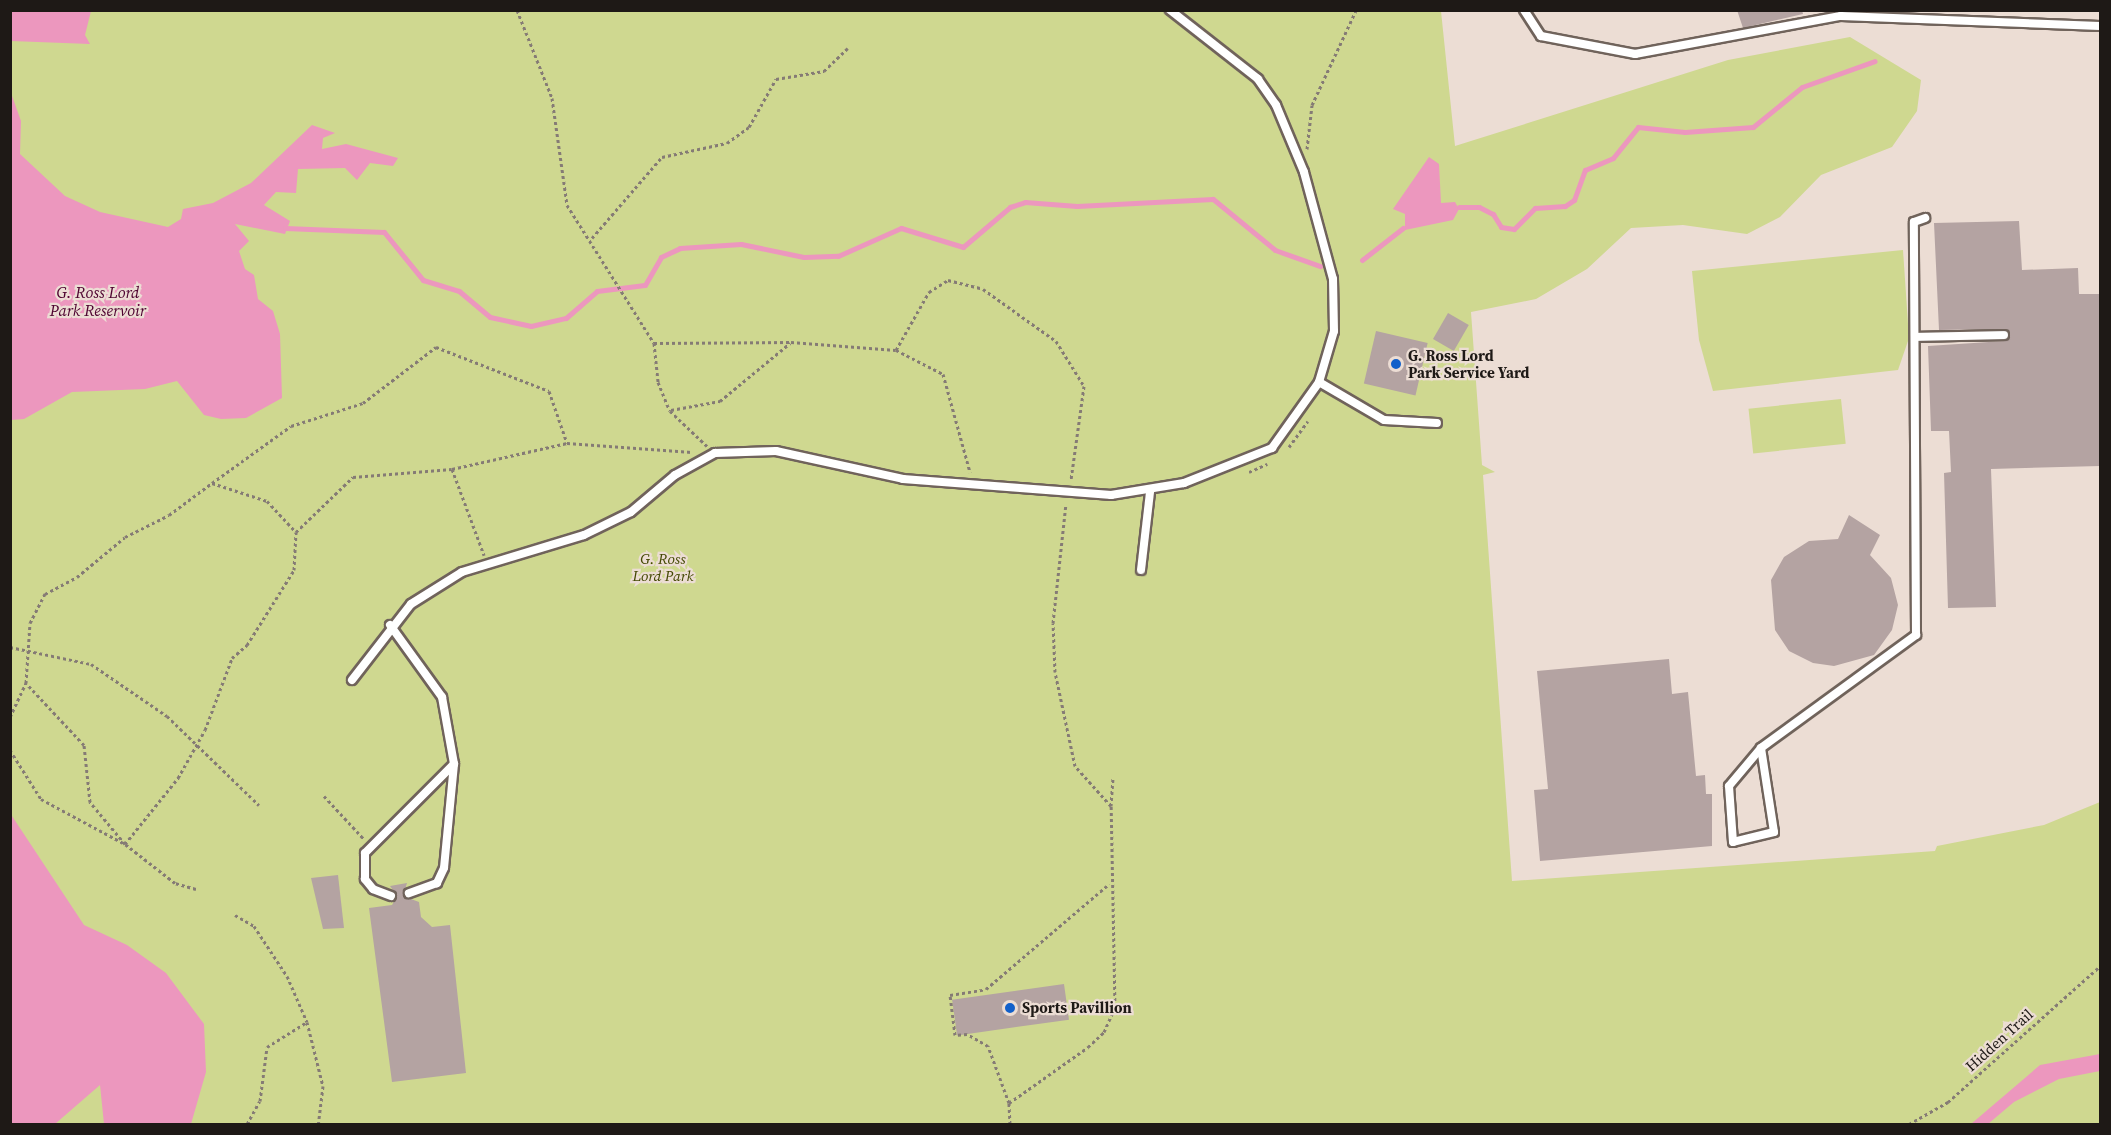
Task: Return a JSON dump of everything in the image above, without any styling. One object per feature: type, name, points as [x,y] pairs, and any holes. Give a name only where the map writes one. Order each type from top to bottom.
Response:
[{"type":"lane","points":[[352,680],[390,626],[411,604],[462,572],[584,536],[631,512],[675,475],[715,453],[776,451],[903,479],[1069,494],[1150,492],[1264,453],[1292,425],[1319,382],[1334,331],[1333,279],[1288,128],[1258,79],[1170,10]]},
{"type":"lane","points":[[1524,10],[1541,36],[1635,54],[1841,16],[2100,26]]},
{"type":"lane","points":[[1761,748],[1774,832],[1733,842],[1729,786],[1761,748],[1916,635],[1914,222],[1925,218]]},
{"type":"lane","points":[[1915,337],[2004,335]]},
{"type":"lane","points":[[1319,382],[1384,420],[1437,423]]},
{"type":"lane","points":[[1141,570],[1150,492]]},
{"type":"lane","points":[[390,626],[442,698],[454,764],[444,868],[437,883],[409,893]]},
{"type":"lane","points":[[391,896],[373,889],[365,879],[362,866],[371,847],[454,764]]},
{"type":"path","points":[[518,10],[552,98],[567,205],[592,238],[654,343],[658,382],[670,411],[715,453]]},
{"type":"path","points":[[1300,135],[1306,153],[1312,105],[1356,10]]},
{"type":"path","points":[[592,238],[662,157],[728,142],[749,127],[776,78],[824,71],[848,48]]},
{"type":"path","points":[[896,350],[929,292],[948,280],[982,289],[1056,341],[1084,386],[1054,613],[1055,672],[1075,765],[1112,806]]},
{"type":"path","points":[[654,343],[791,342],[896,350],[943,374],[974,486]]},
{"type":"path","points":[[670,411],[720,401],[791,342]]},
{"type":"path","points":[[10,717],[26,683],[25,654],[30,623],[45,594],[212,483],[291,426],[363,403],[436,347],[549,391],[567,443]]},
{"type":"path","points":[[1285,451],[1314,410]]},
{"type":"path","points":[[125,844],[177,778],[194,746],[232,657],[247,645],[294,570],[296,532],[353,477],[452,469],[567,443],[715,453]]},
{"type":"path","points":[[1246,473],[1278,457]]},
{"type":"path","points":[[452,469],[487,563]]},
{"type":"path","points":[[212,483],[267,501],[296,532]]},
{"type":"path","points":[[10,647],[25,654],[91,664],[166,716],[194,746],[259,805]]},
{"type":"path","points":[[26,683],[84,745],[90,802],[125,844]]},
{"type":"path","points":[[10,750],[41,799],[125,844],[175,883],[196,889]]},
{"type":"path","points":[[1009,1103],[1088,1047],[1104,1032],[1115,1007],[1109,884],[1113,778]]},
{"type":"path","points":[[324,796],[342,810],[371,847]]},
{"type":"path","points":[[1010,1125],[1009,1103],[988,1046],[980,1040],[956,1035],[950,995],[986,989],[1109,884]]},
{"type":"path","points":[[235,915],[254,926],[287,976],[307,1022],[323,1086],[318,1125]]},
{"type":"path","name":"Hidden Trail","points":[[1909,1125],[1948,1101],[2100,966]]},
{"type":"path","points":[[247,1125],[260,1101],[267,1047],[307,1022]]},
{"type":"green space","name":"G. Ross Lord Park","points":[[11,11],[1441,11],[1455,146],[1728,60],[1850,37],[1921,80],[1917,111],[1892,147],[1821,175],[1780,217],[1747,234],[1683,225],[1631,228],[1587,269],[1536,299],[1471,312],[1482,465],[1495,472],[1483,475],[1512,881],[1935,851],[1937,846],[2044,825],[2100,802],[2100,1124],[11,1124]]},
{"type":"green space","points":[[1903,250],[1909,338],[1898,370],[1713,391],[1699,340],[1692,271]]},
{"type":"green space","points":[[1841,399],[1846,444],[1753,453],[1749,409]]},
{"type":"water","points":[[10,11],[91,11],[85,35],[90,44],[11,41]]},
{"type":"water","name":"G. Ross Lord Park Reservoir","points":[[11,93],[21,121],[20,154],[65,196],[100,212],[168,227],[181,219],[183,209],[213,203],[251,183],[312,125],[335,133],[323,138],[322,149],[346,144],[398,158],[393,166],[370,163],[357,180],[345,168],[298,169],[296,193],[276,192],[264,205],[290,221],[285,234],[235,224],[249,241],[239,251],[245,269],[254,275],[258,299],[273,311],[280,334],[282,398],[246,418],[221,419],[204,415],[177,381],[145,389],[72,392],[24,419],[11,420]]},
{"type":"water","points":[[1429,157],[1439,164],[1441,203],[1455,202],[1459,209],[1453,220],[1405,230],[1405,214],[1393,209]]},
{"type":"water","points":[[10,813],[84,925],[127,945],[166,973],[204,1024],[206,1072],[191,1124],[104,1124],[100,1085],[55,1124],[11,1124]]},
{"type":"water","points":[[2100,1054],[2100,1071],[2059,1079],[2014,1102],[1988,1124],[1971,1124],[2040,1065]]},
{"type":"building","points":[[1737,10],[1802,10],[1803,14],[1743,28]]},
{"type":"building","points":[[2019,221],[2022,270],[2078,268],[2079,294],[2100,294],[2100,466],[1991,469],[1996,607],[1948,608],[1944,473],[1951,472],[1949,431],[1931,431],[1928,346],[2004,341],[2010,334],[2004,329],[1939,330],[1934,223]]},
{"type":"building","points":[[1448,313],[1469,325],[1454,351],[1433,339]]},
{"type":"building","name":"G. Ross Lord Park Service Yard","points":[[1376,331],[1428,343],[1415,396],[1364,384]]},
{"type":"building","points":[[1849,515],[1880,535],[1870,555],[1891,578],[1898,605],[1892,630],[1874,655],[1834,666],[1813,663],[1789,651],[1775,630],[1771,580],[1784,557],[1809,541],[1838,539]]},
{"type":"building","points":[[1669,659],[1672,694],[1688,692],[1696,776],[1705,775],[1706,794],[1712,794],[1712,846],[1540,861],[1534,790],[1548,789],[1537,671]]},
{"type":"building","points":[[338,875],[344,928],[323,929],[311,878]]},
{"type":"building","points":[[407,883],[403,896],[419,902],[421,917],[432,927],[450,925],[466,1073],[392,1082],[369,908],[392,905],[397,896],[390,886]]},
{"type":"building","name":"Sports Pavillion","points":[[1064,984],[1069,1020],[957,1035],[952,1000]]},
{"type":"waterway","points":[[1459,207],[1479,207],[1493,214],[1501,227],[1514,229],[1535,208],[1565,206],[1574,200],[1585,170],[1613,158],[1638,127],[1685,132],[1753,127],[1802,87],[1875,61]]},
{"type":"waterway","points":[[285,228],[384,232],[423,280],[459,291],[490,317],[531,326],[566,318],[597,291],[645,285],[661,257],[680,248],[741,244],[804,257],[838,256],[901,228],[963,247],[1010,207],[1025,202],[1077,206],[1213,199],[1275,250],[1320,266]]},
{"type":"waterway","points":[[1362,260],[1403,228]]},
{"type":"place","name":"G. Ross Lord Park Service Yard","points":[[1396,364]]},
{"type":"place","name":"Sports Pavillion","points":[[1010,1008]]}]
